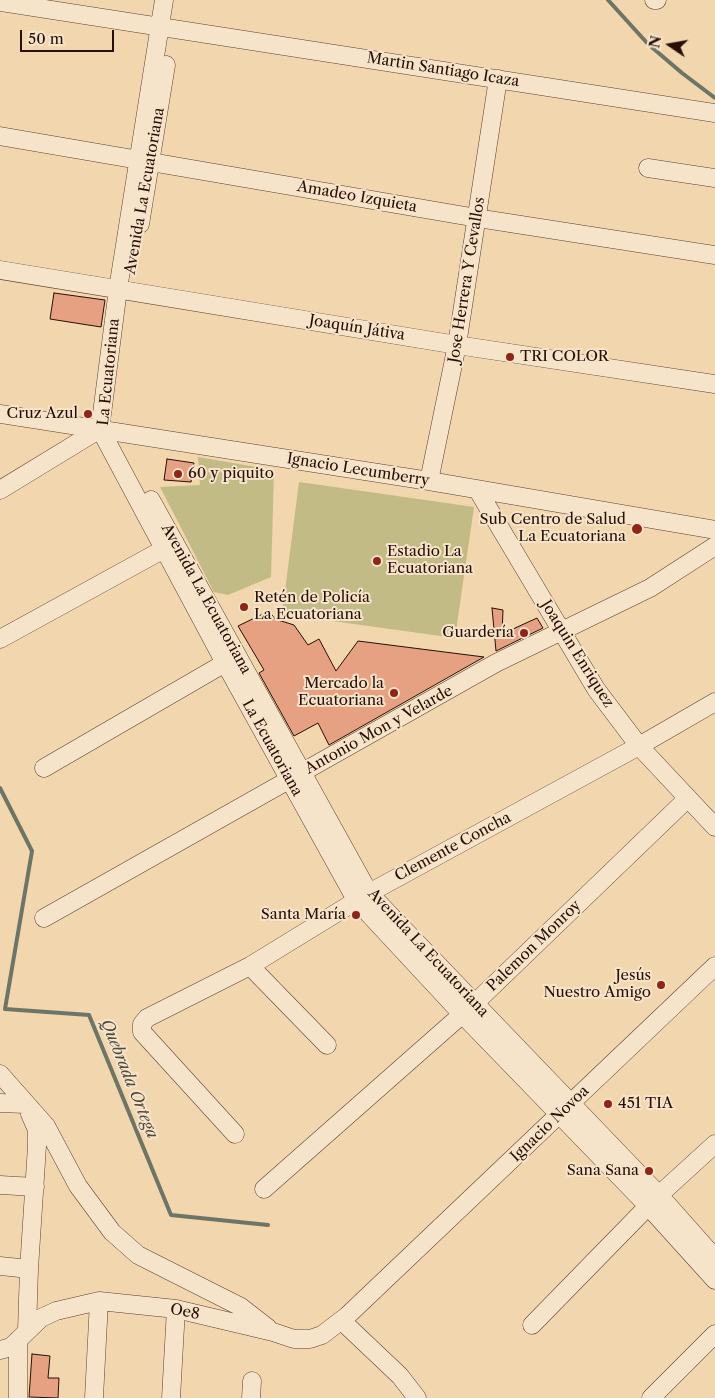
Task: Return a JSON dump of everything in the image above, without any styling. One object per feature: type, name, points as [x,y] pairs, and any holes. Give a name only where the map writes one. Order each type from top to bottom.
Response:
[{"type":"street","points":[[164,0],[166,28]]},
{"type":"street","points":[[166,28],[176,0]]},
{"type":"street","name":"Martin Santiago Icaza","points":[[0,2],[715,113]]},
{"type":"street","name":"La Ecuatoriana","points":[[166,28],[123,290],[106,430],[170,546],[225,663],[296,776]]},
{"type":"street","name":"Jose Herrera Y Cevallos","points":[[429,481],[457,345],[498,79]]},
{"type":"street","name":"Amadeo Izquieta","points":[[0,136],[477,218],[715,255]]},
{"type":"street","points":[[648,168],[715,178]]},
{"type":"street","name":"Joaquín Játiva","points":[[0,270],[457,345],[715,384]]},
{"type":"street","name":"Ignacio Lecumberry","points":[[0,414],[429,481],[715,530]]},
{"type":"street","points":[[0,490],[106,430]]},
{"type":"street","name":"Joaquin Enriquez","points":[[477,489],[596,690],[639,746],[715,827]]},
{"type":"street","points":[[0,639],[170,546]]},
{"type":"street","name":"Avenida La Ecuatoriana","points":[[170,546],[362,897],[653,1201]]},
{"type":"street","name":"Antonio Mon y Velarde","points":[[44,918],[496,663],[650,588],[715,546]]},
{"type":"street","points":[[44,768],[225,663]]},
{"type":"street","name":"Clemente Concha","points":[[235,1134],[142,1032],[142,1024],[147,1018],[250,966],[362,897],[639,746],[715,702]]},
{"type":"street","name":"Palemon Monroy","points":[[264,1189],[468,1009],[688,798]]},
{"type":"street","points":[[250,966],[328,1045]]},
{"type":"street","name":"Ignacio Novoa","points":[[344,1318],[715,966]]},
{"type":"street","points":[[0,1074],[46,1126],[78,1186],[112,1232],[138,1255],[241,1307],[273,1332]]},
{"type":"street","points":[[0,1102],[26,1104]]},
{"type":"street","points":[[18,1398],[35,1187],[37,1130],[26,1104]]},
{"type":"street","points":[[532,1325],[653,1201],[715,1144]]},
{"type":"street","points":[[0,1185],[35,1187]]},
{"type":"street","points":[[653,1201],[715,1258]]},
{"type":"street","points":[[653,1201],[715,1280]]},
{"type":"street","points":[[0,1266],[29,1269]]},
{"type":"street","points":[[94,1398],[99,1301]]},
{"type":"street","name":"Oe8","points":[[0,1350],[11,1347],[41,1318],[56,1312],[99,1301],[176,1309],[273,1332],[294,1339],[310,1339],[322,1335],[344,1318]]},
{"type":"street","points":[[172,1398],[176,1309]]},
{"type":"street","points":[[344,1318],[400,1376],[416,1398]]},
{"type":"street","points":[[651,1398],[715,1334]]},
{"type":"shaded area","points":[[198,457],[274,470],[271,577],[228,595],[214,592],[160,487],[200,485]]},
{"type":"shaded area","name":"Estadio La Ecuatoriana","points":[[299,482],[474,507],[455,638],[282,614]]},
{"type":"building","points":[[54,293],[105,300],[101,327],[50,319]]},
{"type":"building","name":"60 y piquito","points":[[167,459],[194,463],[191,482],[164,480]]},
{"type":"building","name":"Guardería","points":[[492,608],[503,610],[502,634],[537,618],[543,628],[496,651]]},
{"type":"building","points":[[269,611],[275,619],[294,625],[308,645],[319,639],[336,671],[358,641],[484,657],[329,745],[318,723],[294,736],[259,673],[264,670],[238,626]]},
{"type":"building","points":[[32,1354],[50,1356],[48,1378],[59,1378],[58,1398],[29,1397]]},
{"type":"waterway","points":[[608,0],[648,44],[715,98]]},
{"type":"waterway","name":"Quebrada Ortega","points":[[0,788],[32,851],[5,1009],[89,1015],[171,1215],[268,1225]]},
{"type":"place","name":"TRI COLOR","points":[[510,357]]},
{"type":"place","name":"Cruz Azul","points":[[88,414]]},
{"type":"place","name":"60 y piquito","points":[[178,474]]},
{"type":"place","name":"Sub Centro de Salud La Ecuatoriana","points":[[637,529]]},
{"type":"place","name":"Estadio La Ecuatoriana","points":[[377,561]]},
{"type":"place","name":"Retén de Policía La Ecuatoriana","points":[[244,607]]},
{"type":"place","name":"Guardería","points":[[524,633]]},
{"type":"place","name":"Mercado la Ecuatoriana","points":[[394,693]]},
{"type":"place","name":"Santa María","points":[[356,915]]},
{"type":"place","name":"Jesús Nuestro Amigo","points":[[661,985]]},
{"type":"place","name":"451 TIA","points":[[608,1104]]},
{"type":"place","name":"Sana Sana","points":[[649,1171]]}]
